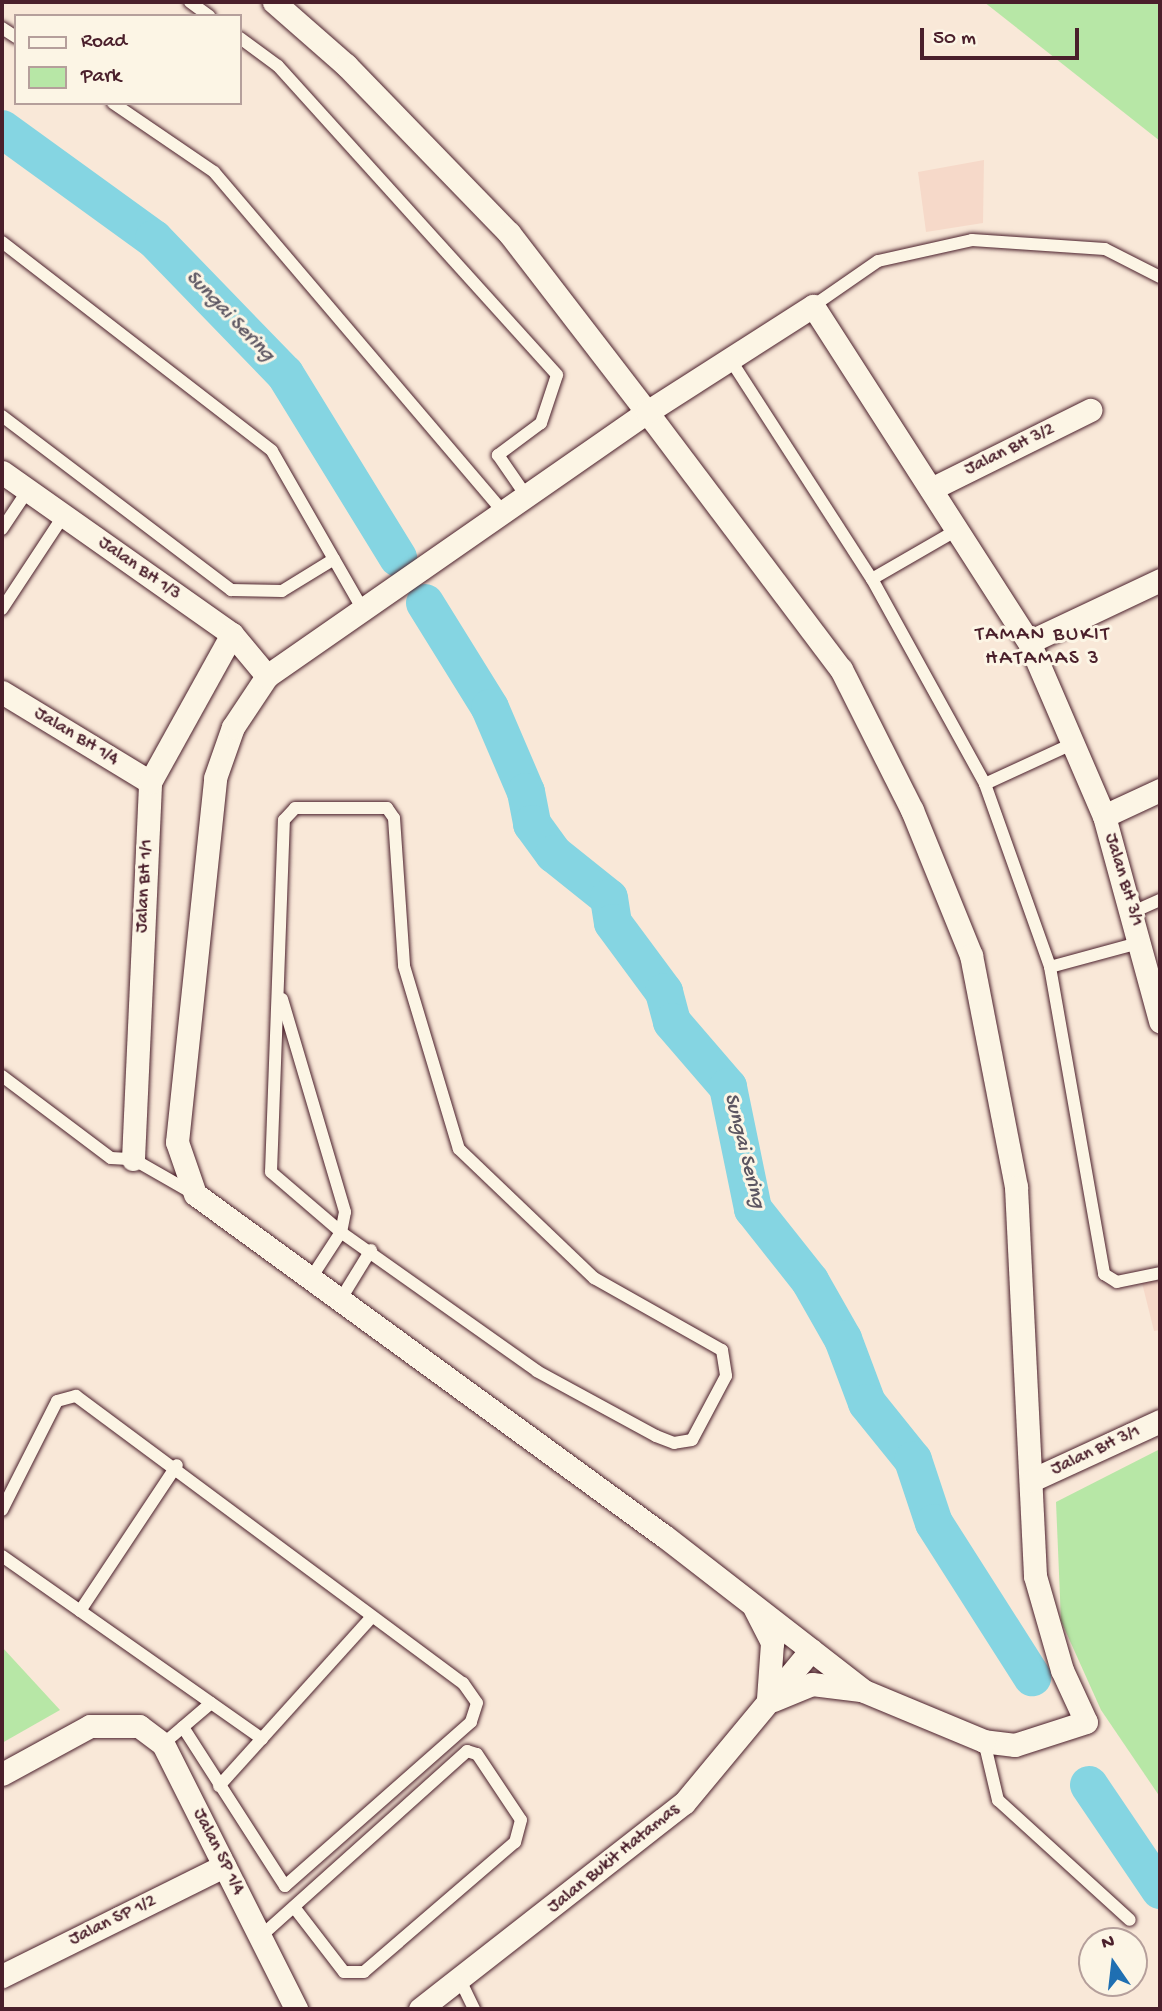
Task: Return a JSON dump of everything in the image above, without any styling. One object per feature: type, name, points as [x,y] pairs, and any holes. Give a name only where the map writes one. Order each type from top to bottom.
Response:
[{"type":"street","points":[[274,2],[346,65],[509,233],[841,669],[912,810],[971,955],[1016,1187],[1035,1576],[1046,1625],[1086,1722],[1015,1745],[984,1741],[864,1691],[812,1684],[768,1702],[772,1643],[750,1600]]},
{"type":"street","points":[[813,306],[646,412],[267,676],[233,727],[215,778],[177,1142],[195,1194],[309,1281],[750,1600],[864,1691]]},
{"type":"street","name":"Jalan BH 3/1","points":[[813,306],[1029,642],[1104,816],[1159,1005]]},
{"type":"street","name":"Jalan BH 3/2","points":[[931,489],[1090,410]]},
{"type":"street","name":"Jalan BH 1/3","points":[[2,472],[232,634],[267,676]]},
{"type":"street","points":[[1029,642],[1160,580]]},
{"type":"street","name":"Jalan BH 1/1","points":[[133,1159],[150,782],[232,634]]},
{"type":"street","name":"Jalan BH 1/4","points":[[2,692],[150,782]]},
{"type":"street","points":[[1104,816],[1160,790]]},
{"type":"street","name":"Jalan BH 3/1","points":[[1032,1480],[1160,1421]]},
{"type":"street","name":"Jalan Bukit Hatamas","points":[[420,2009],[684,1803],[811,1650]]},
{"type":"street","points":[[2,1773],[90,1726],[115,1722],[139,1726],[163,1744]]},
{"type":"street","name":"Jalan SP 1/4","points":[[163,1744],[296,2009]]},
{"type":"street","name":"Jalan SP 1/2","points":[[2,1976],[225,1866]]},
{"type":"lane","points":[[190,2],[206,14]]},
{"type":"lane","points":[[242,39],[278,66],[557,375],[541,423],[498,455],[527,497]]},
{"type":"lane","points":[[116,105],[214,172],[504,513]]},
{"type":"lane","points":[[813,306],[878,261],[972,240],[1105,248],[1160,277]]},
{"type":"lane","points":[[2,242],[272,452],[362,608]]},
{"type":"lane","points":[[730,359],[873,579],[985,784],[1050,967],[1104,1274],[1117,1282],[1160,1273]]},
{"type":"lane","points":[[2,416],[231,590],[282,591],[334,559]]},
{"type":"lane","points":[[2,529],[28,491]]},
{"type":"lane","points":[[2,609],[64,516]]},
{"type":"lane","points":[[873,579],[957,530]]},
{"type":"lane","points":[[985,784],[1074,743]]},
{"type":"lane","points":[[295,808],[387,808],[397,830],[404,966],[459,1149],[594,1278],[722,1350],[726,1376],[692,1440],[674,1443],[537,1371],[371,1250],[341,1232],[271,1172],[279,993],[284,820],[295,808]]},
{"type":"lane","points":[[1133,912],[1160,900]]},
{"type":"lane","points":[[1050,967],[1142,942]]},
{"type":"lane","points":[[279,993],[342,1191],[341,1232],[309,1281]]},
{"type":"lane","points":[[2,1076],[111,1158],[133,1159],[195,1194]]},
{"type":"lane","points":[[339,1302],[371,1250]]},
{"type":"lane","points":[[2,1510],[64,1396],[76,1396],[177,1465],[371,1618],[463,1683],[477,1703],[471,1723],[285,1886],[183,1727]]},
{"type":"lane","points":[[80,1611],[177,1465]]},
{"type":"lane","points":[[2,1556],[262,1739]]},
{"type":"lane","points":[[219,1786],[371,1618]]},
{"type":"lane","points":[[163,1744],[211,1703]]},
{"type":"lane","points":[[984,1741],[998,1800],[1130,1920]]},
{"type":"lane","points":[[261,1936],[467,1751],[477,1754],[521,1820],[515,1842],[364,1972],[344,1972],[294,1907]]},
{"type":"lane","points":[[460,1980],[474,2009]]},
{"type":"shaded area","points":[[984,160],[983,223],[926,232],[918,172]]},
{"type":"shaded area","points":[[1160,1280],[1160,1330],[1154,1331],[1142,1283]]},
{"type":"green space","points":[[984,2],[1160,2],[1160,141]]},
{"type":"green space","points":[[1160,1449],[1160,1797],[1101,1710],[1061,1621],[1056,1502]]},
{"type":"green space","points":[[2,1647],[60,1710],[2,1743]]},
{"type":"waterway","name":"Sungai Sering","points":[[2,129],[154,239],[285,374],[398,558]]},
{"type":"waterway","name":"Sungai Sering","points":[[425,603],[490,708],[526,792],[532,824],[554,854],[609,898],[613,923],[664,992],[672,1022],[728,1087],[753,1209],[810,1281],[843,1339],[867,1403],[913,1460],[934,1523],[1032,1677]]},
{"type":"waterway","name":"Sungai Sering","points":[[1089,1785],[1160,1890]]},
{"type":"district","name":"TAMAN BUKIT HATAMAS 3","points":[[1043,648]]}]
